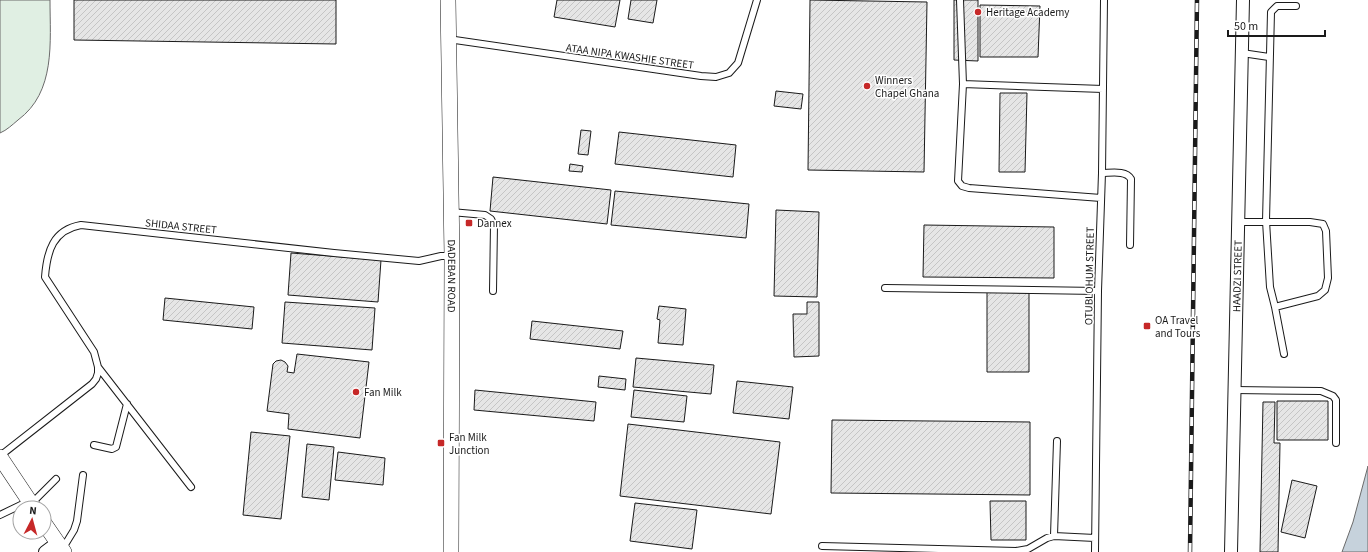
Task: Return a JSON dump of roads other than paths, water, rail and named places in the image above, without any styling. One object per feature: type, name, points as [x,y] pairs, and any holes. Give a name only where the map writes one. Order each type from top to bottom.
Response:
[{"type":"street","name":"DADEBAN ROAD","points":[[448,0],[452,256],[451,552]]},
{"type":"street","name":"HAADZI STREET","points":[[1231,552],[1243,0]]},
{"type":"street","points":[[0,456],[28,500]]},
{"type":"street","points":[[45,552],[61,548],[52,535]]},
{"type":"lane","name":"ATAA NIPA KWASHIE STREET","points":[[448,39],[716,77],[729,73],[738,63],[757,0]]},
{"type":"lane","points":[[960,0],[963,84],[958,181],[962,186],[969,188],[1101,198]]},
{"type":"lane","name":"OTUBLOHUM STREET","points":[[1095,552],[1098,291],[1102,173],[1104,0]]},
{"type":"lane","points":[[1284,354],[1270,287],[1266,221],[1270,12],[1277,6],[1296,6]]},
{"type":"lane","points":[[1242,53],[1270,57]]},
{"type":"lane","points":[[963,84],[1103,89]]},
{"type":"lane","points":[[1102,173],[1125,173],[1131,179],[1130,245]]},
{"type":"lane","points":[[451,212],[485,215],[491,219],[494,225],[493,291]]},
{"type":"lane","points":[[1239,222],[1310,222],[1323,224],[1326,231],[1328,278],[1325,290],[1318,296],[1275,306]]},
{"type":"lane","name":"SHIDAA STREET","points":[[191,487],[98,367],[94,352],[45,276],[46,264],[52,242],[69,227],[80,225],[419,261],[441,256],[452,256]]},
{"type":"lane","points":[[885,288],[1098,291]]},
{"type":"lane","points":[[0,456],[92,384],[96,379],[98,367]]},
{"type":"lane","points":[[1235,390],[1321,391],[1333,396],[1336,400],[1336,442]]},
{"type":"lane","points":[[94,445],[112,449],[116,447],[127,404]]},
{"type":"lane","points":[[1054,536],[1056,441]]},
{"type":"lane","points":[[61,548],[74,530],[77,521],[83,475]]},
{"type":"lane","points":[[35,500],[56,479]]},
{"type":"lane","points":[[0,515],[12,511]]},
{"type":"lane","points":[[822,546],[1016,551],[1028,549],[1047,538],[1054,536],[1095,538]]},
{"type":"railway","points":[[1190,552],[1197,0]]},
{"type":"place","name":"Heritage Academy","points":[[978,12]]},
{"type":"place","name":"Winners Chapel Ghana","points":[[867,86]]},
{"type":"place","name":"Dannex","points":[[469,223]]},
{"type":"place","name":"OA Travel and Tours","points":[[1147,326]]},
{"type":"place","name":"Fan Milk","points":[[356,392]]},
{"type":"place","name":"Fan Milk Junction","points":[[441,443]]}]
